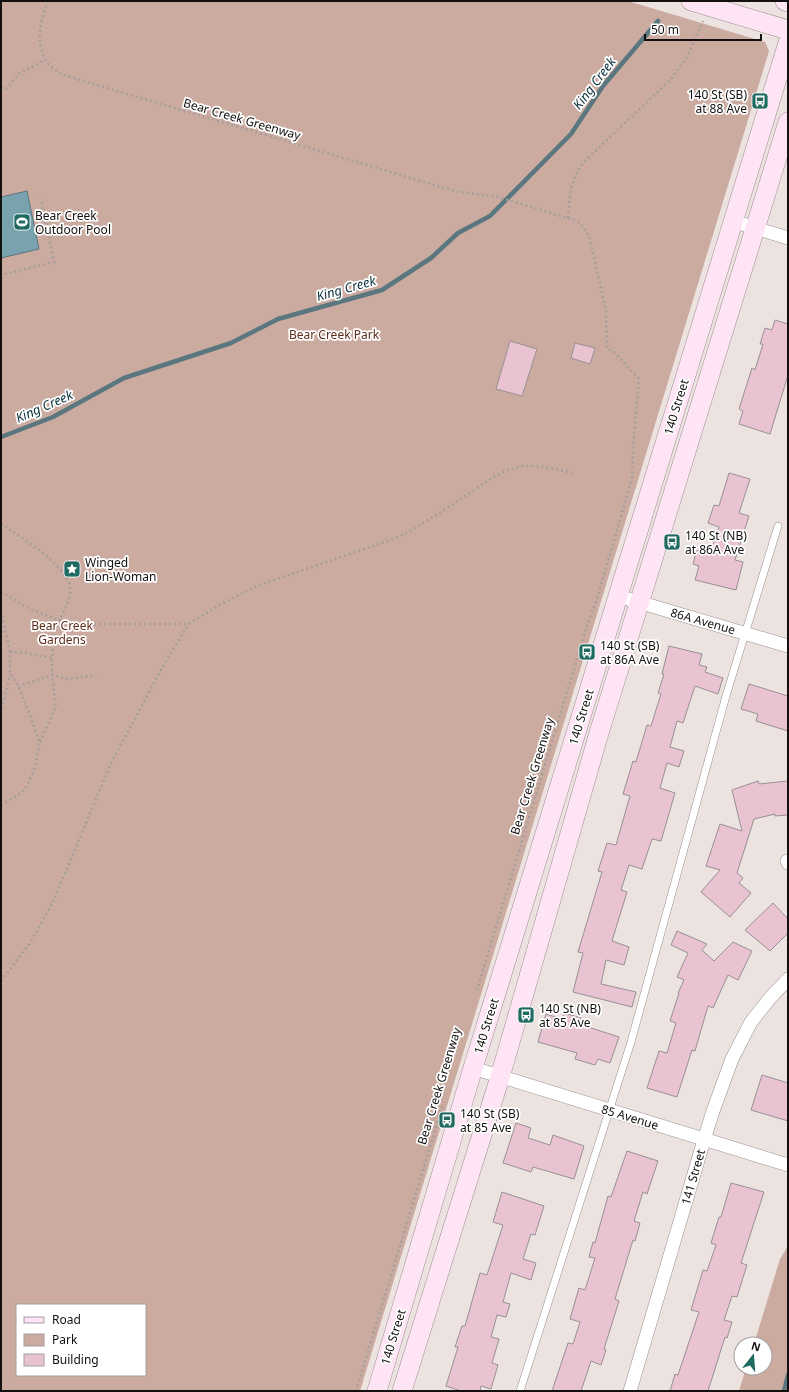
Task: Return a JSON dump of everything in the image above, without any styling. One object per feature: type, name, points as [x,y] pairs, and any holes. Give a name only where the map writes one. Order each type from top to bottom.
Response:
[{"type":"main road","points":[[691,1],[788,30]]},
{"type":"main road","name":"140 Street","points":[[377,1391],[473,1068],[788,43]]},
{"type":"main road","name":"140 Street","points":[[402,1391],[500,1077],[597,740],[754,227],[777,161],[788,122]]},
{"type":"street","points":[[733,221],[788,238]]},
{"type":"street","name":"86A Avenue","points":[[618,596],[788,646]]},
{"type":"street","name":"141 Street","points":[[630,1391],[704,1140],[732,1059],[751,1022],[788,979]]},
{"type":"street","name":"85 Avenue","points":[[473,1068],[788,1165]]},
{"type":"lane","points":[[520,1391],[631,1042],[726,696],[778,526]]},
{"type":"path","points":[[1,90],[6,89],[20,73],[45,60],[39,32],[48,1]]},
{"type":"path","points":[[568,218],[570,190],[576,173],[583,163],[671,79],[687,57],[705,18]]},
{"type":"path","name":"Bear Creek Greenway","points":[[45,60],[63,75],[448,189],[498,197],[568,218],[580,223],[590,239],[606,311],[608,348],[639,379],[632,478],[596,602],[589,619],[477,992]]},
{"type":"path","points":[[1,87],[6,89]]},
{"type":"path","points":[[1,278],[5,274],[54,262],[41,199]]},
{"type":"path","points":[[1,981],[30,943],[53,902],[112,761],[167,659],[189,624],[223,603],[257,586],[396,538],[412,530],[508,470],[522,466],[538,466],[554,468],[572,474]]},
{"type":"path","points":[[1,524],[38,550],[63,572],[70,585],[71,591],[56,629],[52,658],[52,675],[56,706],[40,742],[34,770],[27,786],[21,793],[1,805]]},
{"type":"path","points":[[1,592],[32,610],[59,620],[82,624],[189,624]]},
{"type":"path","points":[[1,611],[2,627],[10,652],[10,673],[1,714]]},
{"type":"path","points":[[1,632],[2,627]]},
{"type":"path","points":[[10,652],[26,653],[52,658]]},
{"type":"path","points":[[10,673],[19,687],[40,742]]},
{"type":"path","points":[[19,687],[52,675],[68,679],[96,676]]},
{"type":"path","name":"Bear Creek Greenway","points":[[356,1391],[444,1099]]},
{"type":"green space","name":"Bear Creek Park","points":[[1,1],[628,1],[765,42],[769,51],[360,1391],[1,1391]]},
{"type":"green space","points":[[788,1246],[788,1391],[739,1391],[744,1376],[773,1376],[773,1336],[756,1336],[780,1259]]},
{"type":"water","points":[[27,191],[39,249],[1,258],[1,197]]},
{"type":"building","points":[[775,320],[788,324],[788,375],[770,434],[739,424],[743,411],[739,409],[752,368],[755,370],[763,344],[760,344],[765,328],[772,330]]},
{"type":"building","points":[[510,341],[537,349],[522,396],[496,389]]},
{"type":"building","points":[[575,343],[595,348],[590,364],[571,358]]},
{"type":"building","points":[[729,473],[750,479],[739,513],[749,516],[735,560],[743,562],[736,590],[695,580],[699,566],[693,564],[697,550],[710,553],[719,527],[708,523],[714,505],[719,506]]},
{"type":"building","points":[[669,646],[702,654],[699,665],[707,667],[705,672],[723,678],[718,694],[695,686],[683,723],[677,721],[670,747],[684,751],[679,767],[667,763],[660,788],[675,793],[661,841],[652,839],[642,869],[629,865],[621,890],[627,892],[612,941],[629,947],[624,965],[606,960],[601,984],[636,992],[632,1007],[573,992],[583,953],[578,952],[602,872],[598,871],[607,843],[616,845],[630,796],[623,794],[633,761],[636,762],[647,725],[651,726],[661,694],[658,693],[664,674],[662,674]]},
{"type":"building","points":[[749,684],[788,696],[788,731],[756,721],[758,714],[741,709]]},
{"type":"building","points":[[758,781],[759,784],[788,781],[788,815],[775,816],[775,814],[754,819],[737,873],[743,878],[739,883],[751,893],[730,917],[701,892],[720,870],[706,866],[720,824],[742,831],[732,790]]},
{"type":"building","points":[[773,903],[788,919],[788,933],[770,951],[745,930]]},
{"type":"building","points":[[677,931],[707,944],[702,950],[714,961],[733,942],[752,951],[738,980],[728,975],[713,1008],[708,1006],[695,1051],[692,1050],[677,1097],[647,1088],[659,1051],[667,1053],[676,1023],[670,1021],[678,993],[684,980],[677,977],[688,953],[671,945]]},
{"type":"building","points":[[564,1013],[581,1018],[579,1024],[619,1037],[610,1063],[598,1059],[595,1065],[575,1059],[577,1053],[538,1042],[546,1014],[562,1019]]},
{"type":"building","points":[[762,1075],[788,1083],[788,1121],[751,1110]]},
{"type":"building","points":[[516,1123],[531,1128],[528,1138],[550,1145],[553,1135],[584,1146],[574,1179],[533,1167],[531,1172],[503,1163]]},
{"type":"building","points":[[627,1151],[658,1161],[647,1194],[643,1192],[634,1221],[640,1223],[635,1241],[633,1240],[615,1299],[619,1301],[604,1349],[606,1350],[601,1365],[591,1361],[581,1391],[552,1391],[568,1343],[573,1344],[580,1322],[570,1319],[579,1288],[585,1290],[595,1258],[589,1257],[593,1242],[595,1243],[608,1196],[611,1197]]},
{"type":"building","points":[[731,1183],[764,1192],[741,1263],[747,1265],[737,1297],[732,1296],[724,1320],[732,1322],[727,1338],[725,1337],[708,1391],[670,1391],[675,1374],[678,1375],[699,1312],[691,1310],[703,1270],[707,1271],[716,1245],[711,1243],[719,1217],[721,1217]]},
{"type":"building","points":[[502,1192],[544,1206],[535,1235],[531,1234],[523,1259],[536,1263],[531,1280],[511,1273],[503,1302],[510,1304],[506,1317],[497,1315],[491,1337],[499,1339],[492,1363],[498,1365],[491,1389],[481,1386],[480,1391],[461,1391],[446,1386],[458,1347],[455,1347],[462,1326],[465,1326],[480,1273],[487,1275],[503,1225],[493,1222]]},
{"type":"waterway","name":"King Creek","points":[[1,437],[53,417],[124,378],[231,343],[278,319],[382,290],[431,258],[458,233],[490,216],[571,134],[603,86],[658,21]]},
{"type":"waterway","points":[[784,1391],[788,1375]]},
{"type":"place","name":"140 St (SB) at 88 Ave","points":[[760,101]]},
{"type":"place","name":"Bear Creek Outdoor Pool","points":[[22,222]]},
{"type":"place","name":"140 St (NB) at 86A Ave","points":[[672,542]]},
{"type":"place","name":"Winged Lion-Woman","points":[[72,569]]},
{"type":"place","name":"140 St (SB) at 86A Ave","points":[[587,652]]},
{"type":"place","name":"140 St (NB) at 85 Ave","points":[[526,1015]]},
{"type":"place","name":"140 St (SB) at 85 Ave","points":[[447,1120]]},
{"type":"park label","name":"Bear Creek Gardens","points":[[62,632]]}]
